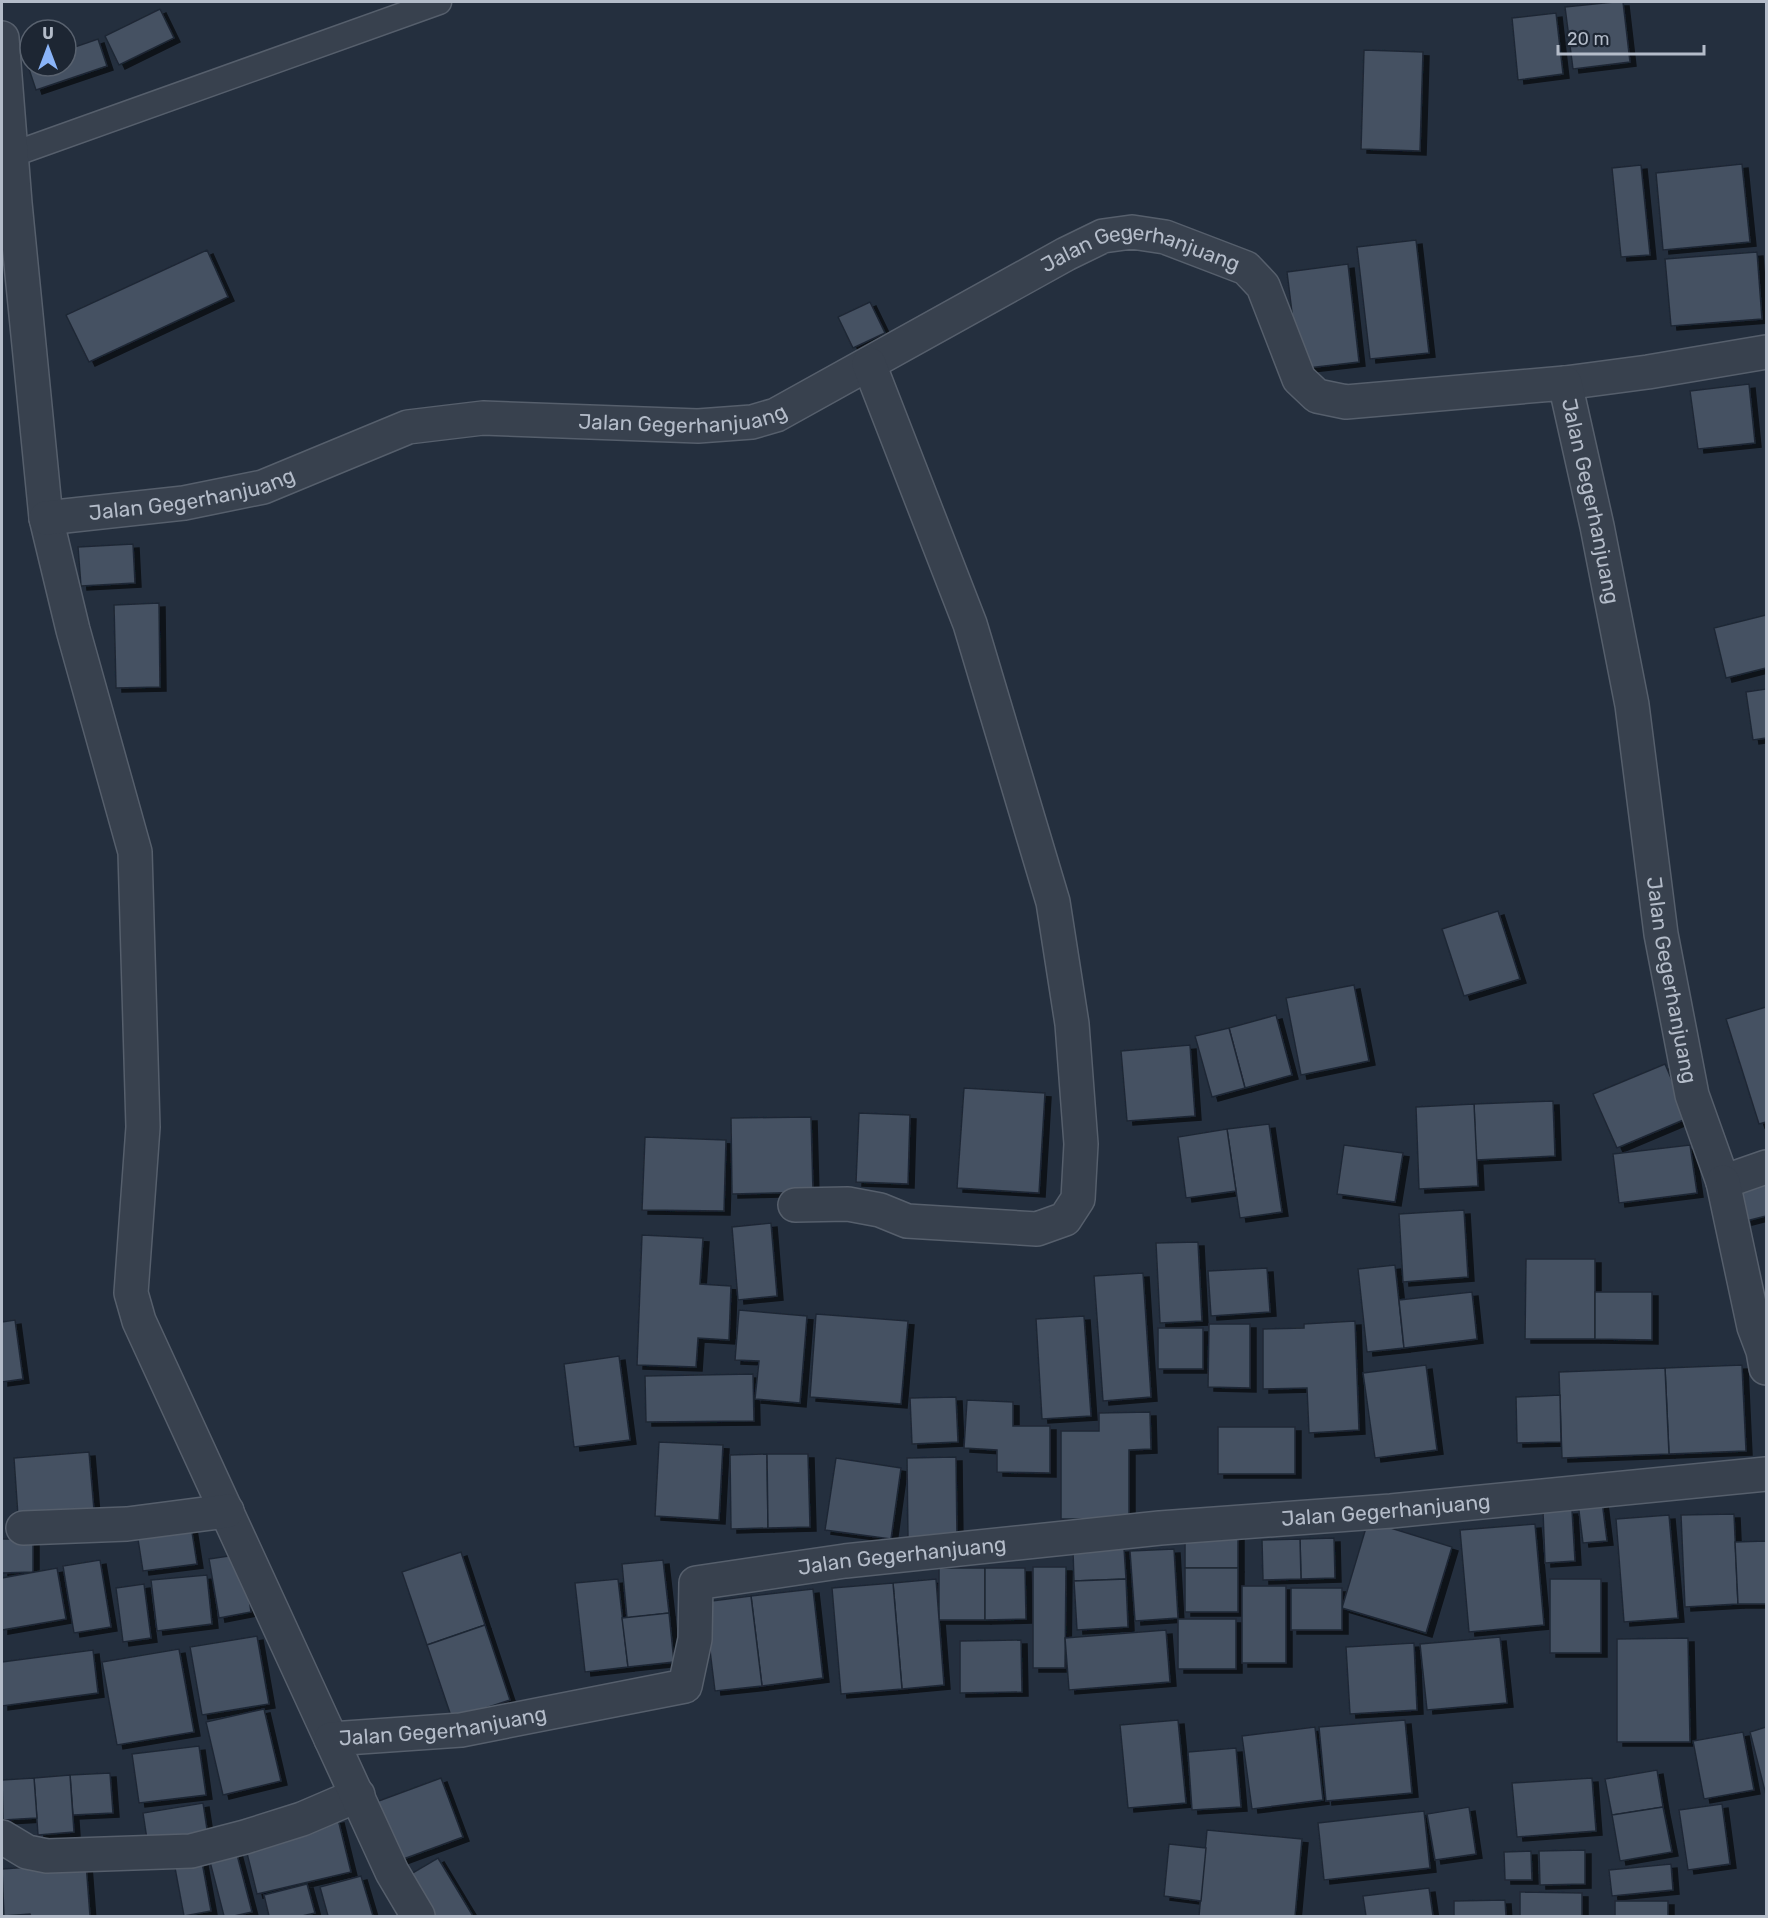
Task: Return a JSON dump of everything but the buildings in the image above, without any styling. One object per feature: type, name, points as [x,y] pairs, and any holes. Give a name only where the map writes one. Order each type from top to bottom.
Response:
[{"type":"street","points":[[2,38],[46,518],[73,630],[135,852],[143,1127],[130,1293],[139,1321],[331,1739]]},
{"type":"street","name":"Jalan Gegerhanjuang","points":[[46,518],[184,503],[263,487],[408,427],[483,418],[698,426],[752,422],[776,415],[1066,254],[1103,236],[1132,232],[1165,237],[1246,268],[1263,286],[1299,379],[1317,396],[1346,402],[1564,383],[1597,526],[1632,705],[1661,934],[1692,1095],[1723,1182],[1754,1327],[1767,1368]]},
{"type":"street","points":[[1564,383],[1648,372],[1767,352]]},
{"type":"street","points":[[795,1205],[848,1204],[880,1210],[907,1221],[1037,1229],[1065,1219],[1078,1199],[1081,1144],[1072,1023],[1053,902],[970,624],[869,364]]},
{"type":"street","points":[[1723,1182],[1767,1167]]},
{"type":"street","name":"Jalan Gegerhanjuang","points":[[418,1917],[392,1872],[331,1739],[461,1730],[685,1686],[694,1639],[696,1583],[845,1561],[1160,1528],[1391,1511],[1767,1474]]},
{"type":"street","points":[[23,1528],[127,1524],[227,1511]]},
{"type":"street","points":[[2,1837],[27,1852],[47,1856],[191,1851],[302,1819],[358,1795]]},
{"type":"lane","points":[[11,155],[439,2]]}]
